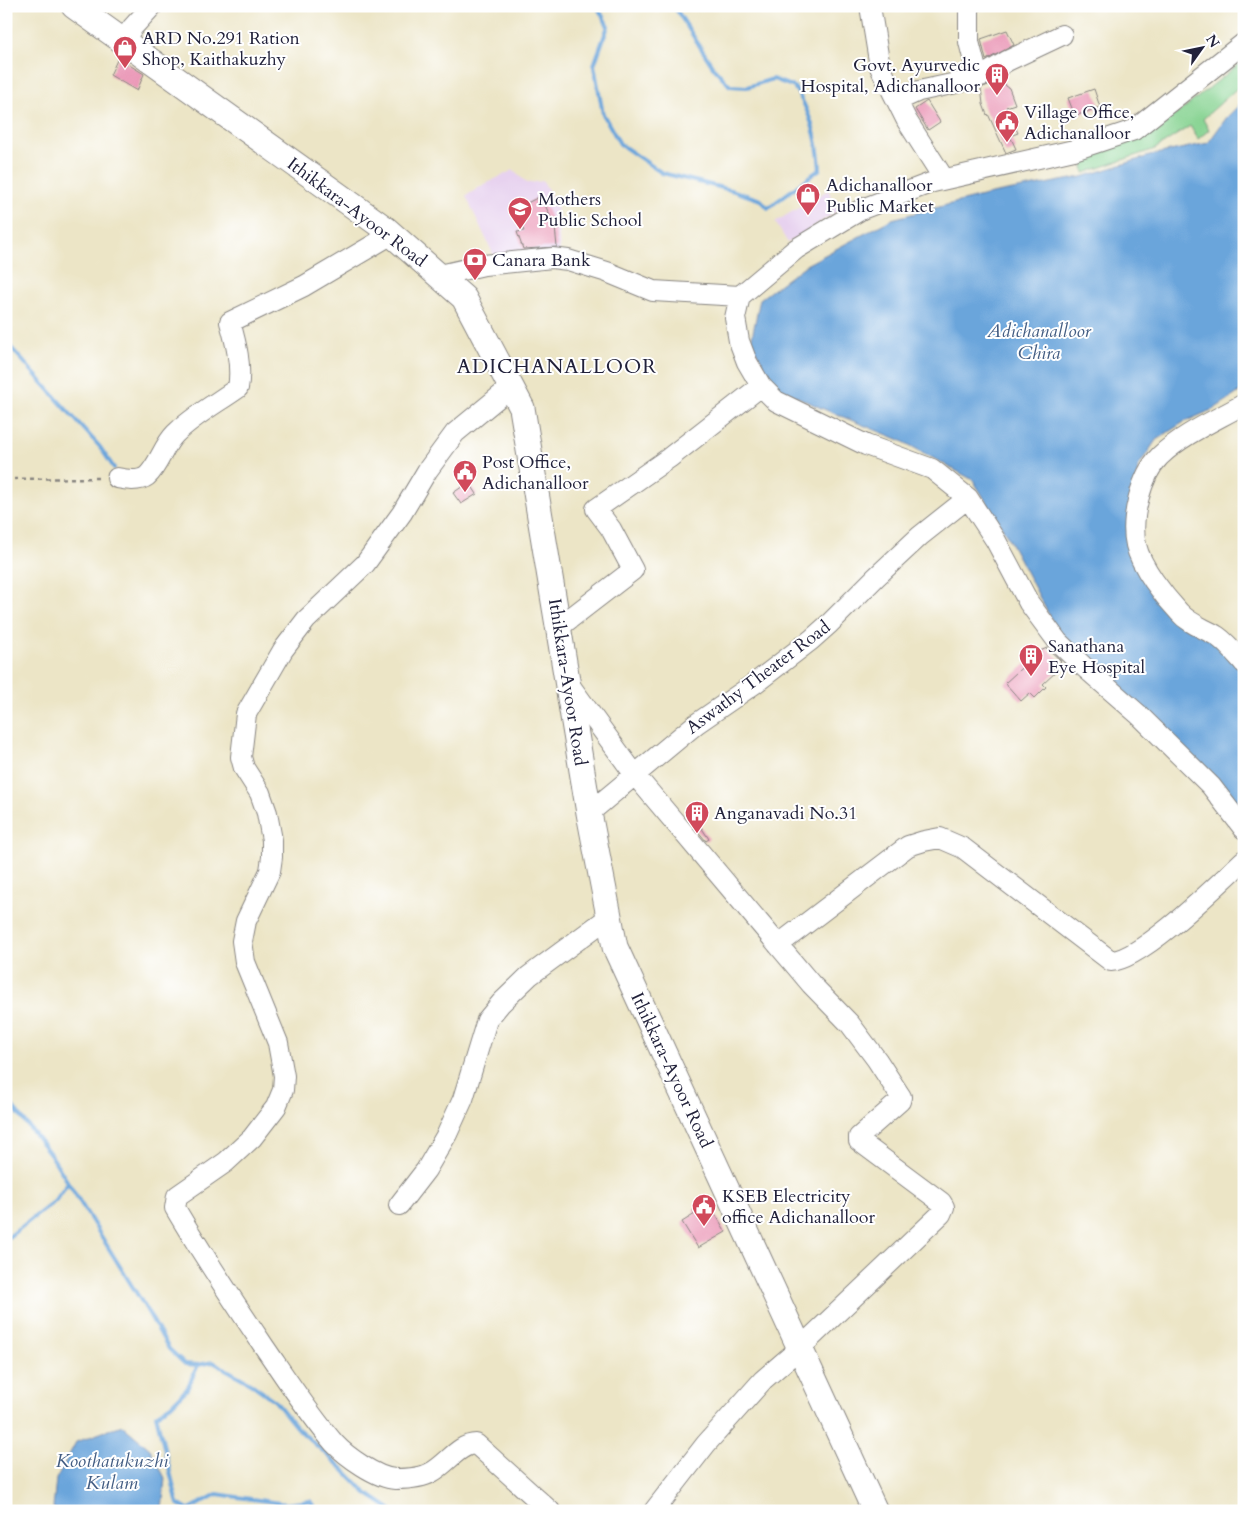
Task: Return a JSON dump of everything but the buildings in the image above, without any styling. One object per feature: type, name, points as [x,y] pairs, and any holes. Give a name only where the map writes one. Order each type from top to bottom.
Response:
[{"type":"main road","name":"Ithikkara-Ayoor Road","points":[[74,6],[392,234],[464,298],[522,408],[589,813],[615,947],[875,1511]]},
{"type":"street","points":[[124,42],[132,28],[152,6]]},
{"type":"street","points":[[870,6],[880,67],[906,121],[944,179]]},
{"type":"street","points":[[969,6],[970,42],[978,77]]},
{"type":"street","points":[[897,101],[919,91],[978,77],[1062,35]]},
{"type":"street","points":[[1244,43],[1134,130],[1074,150],[932,182],[862,209],[796,249],[740,296],[735,318],[738,341],[747,362],[761,386],[776,401],[866,445],[932,468],[968,498],[996,540],[1029,603],[1058,642],[1138,714],[1211,786],[1244,829]]},
{"type":"street","points":[[117,478],[129,481],[145,477],[174,435],[199,414],[238,388],[240,381],[237,349],[230,322],[304,286],[392,234]]},
{"type":"street","points":[[440,275],[484,265],[552,258],[568,260],[599,270],[653,291],[740,296]]},
{"type":"street","points":[[559,627],[633,570],[611,529],[596,509],[669,458],[761,386]]},
{"type":"street","points":[[511,387],[454,433],[427,471],[402,514],[365,564],[306,620],[283,650],[246,714],[241,757],[244,768],[260,793],[267,813],[272,840],[272,857],[270,871],[246,921],[242,941],[245,962],[278,1044],[284,1076],[283,1090],[276,1107],[252,1138],[226,1162],[177,1196],[175,1208],[226,1289],[297,1395],[335,1444],[362,1467],[394,1479],[420,1477],[439,1468],[466,1446],[476,1444],[550,1511]]},
{"type":"street","points":[[1244,404],[1178,441],[1160,456],[1149,469],[1143,482],[1137,508],[1135,534],[1136,546],[1153,580],[1179,613],[1189,622],[1219,637],[1244,663]]},
{"type":"street","name":"Aswathy Theater Road","points":[[589,813],[696,724],[754,684],[811,640],[920,536],[968,498]]},
{"type":"street","points":[[568,683],[635,775],[811,984],[850,1024],[877,1060],[901,1097],[900,1101],[859,1137],[859,1141],[935,1198],[944,1207],[941,1214],[800,1348],[763,1380],[706,1444],[654,1511]]},
{"type":"street","points":[[778,945],[908,846],[940,838],[964,848],[1111,961],[1118,961],[1127,958],[1165,931],[1244,860]]},
{"type":"street","points":[[398,1205],[426,1170],[447,1134],[463,1099],[487,1020],[501,1003],[529,976],[609,917]]},
{"type":"path","points":[[6,479],[117,478]]},
{"type":"shaded area","name":"Mothers Public School","points":[[513,170],[527,183],[543,181],[557,206],[560,255],[495,258],[466,196]]},
{"type":"shaded area","name":"Adichanalloor Public Market","points":[[828,190],[839,210],[788,243],[775,222]]},
{"type":"green space","points":[[1244,60],[1244,82],[1203,119],[1209,130],[1198,139],[1190,126],[1155,149],[1084,173],[1082,155],[1132,139],[1178,113]]},
{"type":"water","name":"Adichanalloor Chira","points":[[1244,100],[1244,389],[1214,409],[1184,422],[1156,440],[1138,467],[1131,522],[1137,561],[1223,648],[1244,675],[1244,817],[1057,630],[1006,534],[973,480],[900,440],[821,408],[776,387],[751,342],[760,299],[806,265],[892,219],[986,195],[1082,177],[1156,154],[1208,143],[1227,117]]},
{"type":"water","name":"Koothatukuzhi Kulam","points":[[122,1425],[150,1449],[165,1478],[162,1510],[60,1511],[53,1508],[56,1479],[76,1442]]},
{"type":"waterway","points":[[597,6],[608,26],[594,65],[603,114],[620,144],[662,173],[731,190],[761,200],[768,208],[820,169],[815,136],[805,106],[794,87],[773,79],[747,87],[730,86],[713,67],[674,6]]},
{"type":"waterway","points":[[6,342],[100,447],[114,468]]},
{"type":"waterway","points":[[6,1098],[51,1155],[169,1349],[185,1364],[198,1365],[213,1362],[250,1383],[275,1401],[296,1427],[343,1469],[366,1493],[393,1511]]},
{"type":"waterway","points":[[6,1239],[55,1201],[68,1183]]},
{"type":"waterway","points":[[198,1365],[187,1389],[171,1405],[156,1415],[178,1504],[188,1510],[217,1494],[286,1504],[310,1501],[317,1511]]},
{"type":"place","name":"ARD No.291 Ration Shop, Kaithakuzhy","points":[[125,69]]},
{"type":"place","name":"Govt. Ayurvedic Hospital, Adichanalloor","points":[[997,96]]},
{"type":"place","name":"Village Office, Adichanalloor","points":[[1007,143]]},
{"type":"place","name":"Adichanalloor Public Market","points":[[808,216]]},
{"type":"place","name":"Mothers Public School","points":[[520,230]]},
{"type":"place","name":"Canara Bank","points":[[475,281]]},
{"type":"place","name":"Post Office, Adichanalloor","points":[[465,493]]},
{"type":"place","name":"Sanathana Eye Hospital","points":[[1031,677]]},
{"type":"place","name":"Anganavadi No.31","points":[[697,834]]},
{"type":"place","name":"KSEB Electricity office Adichanalloor","points":[[704,1227]]},
{"type":"district","name":"ADICHANALLOOR","points":[[557,366]]}]
